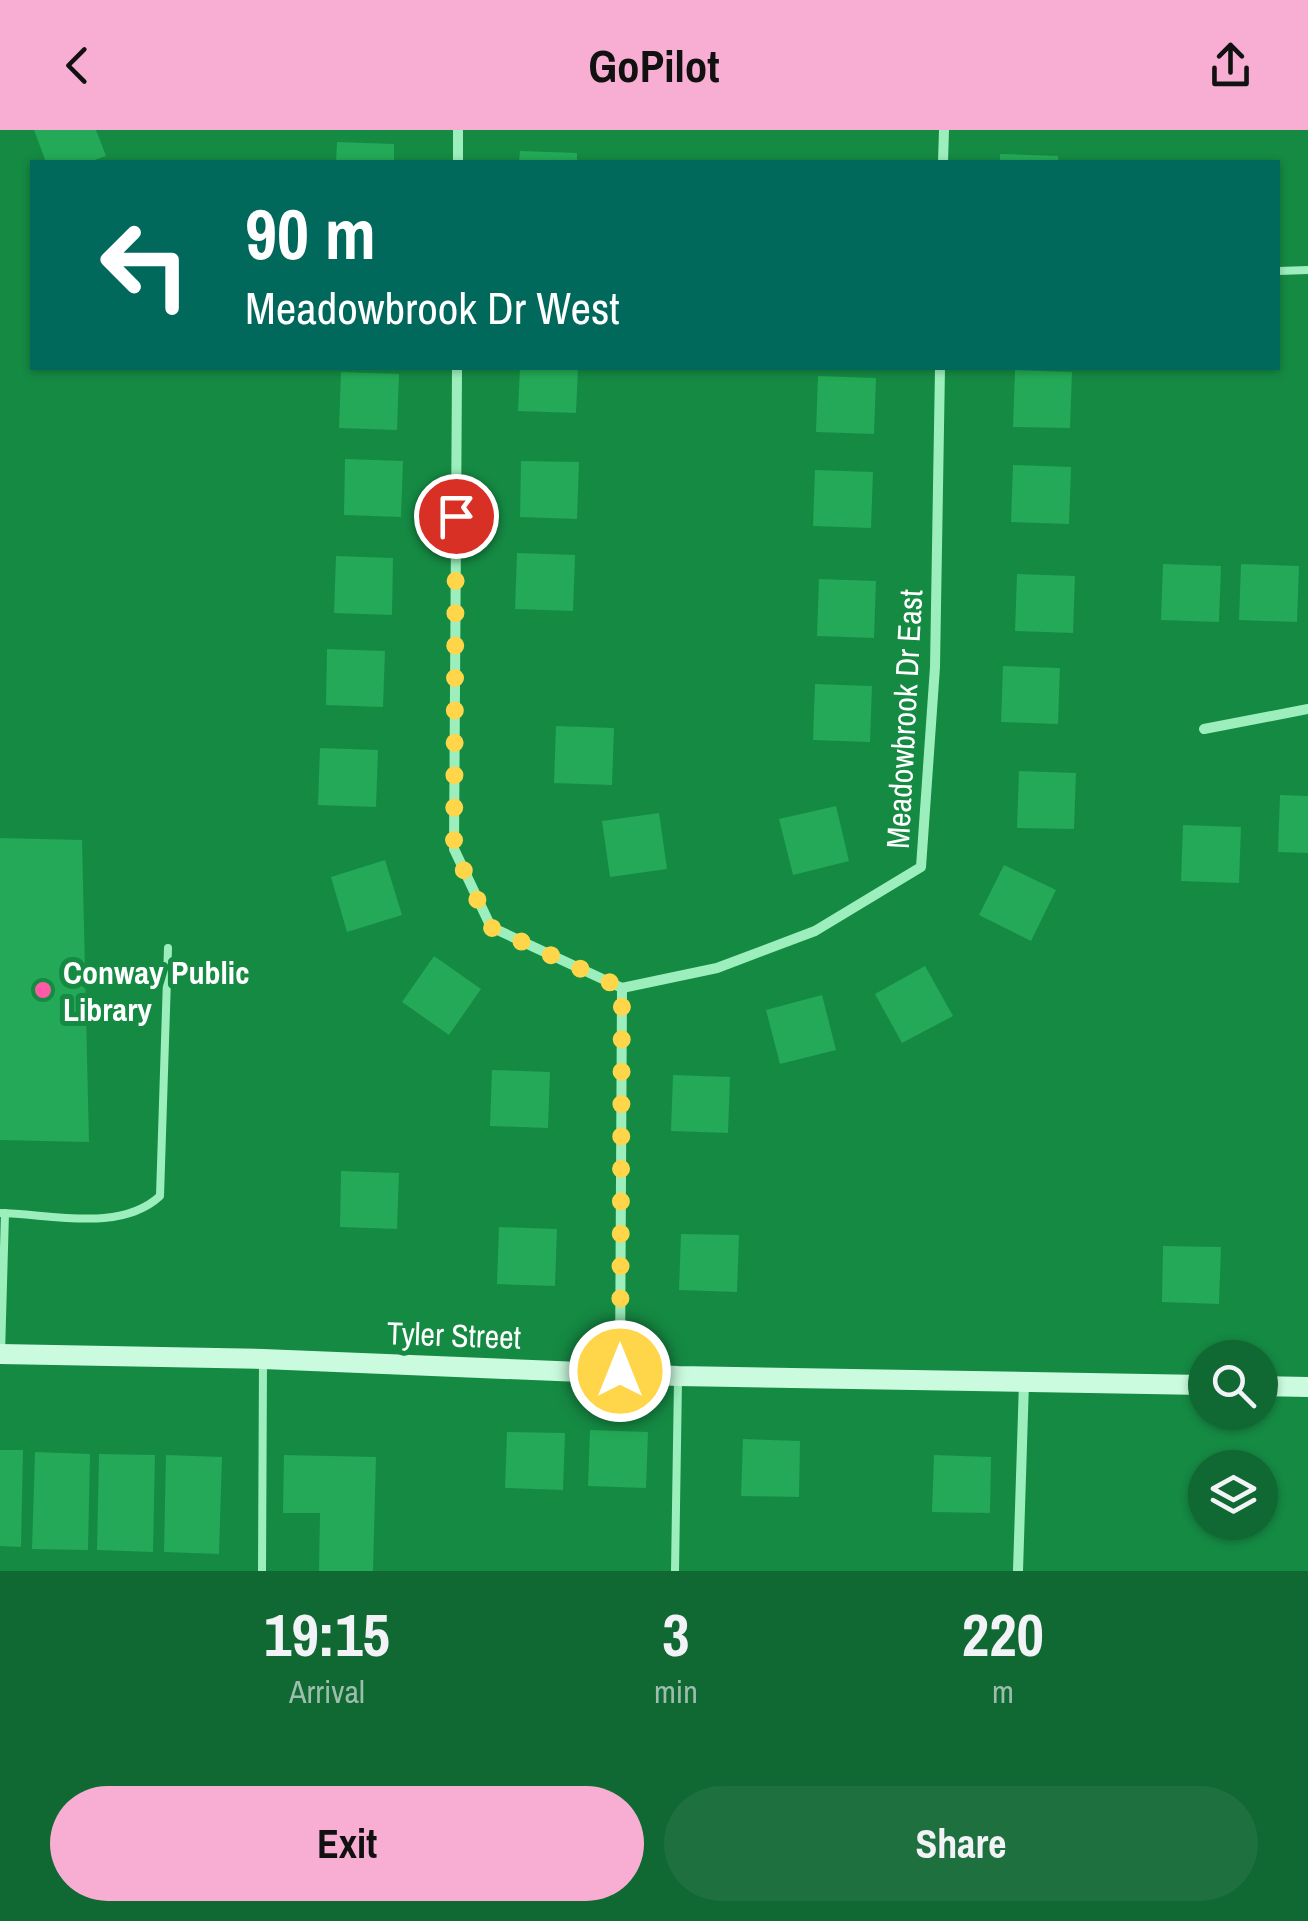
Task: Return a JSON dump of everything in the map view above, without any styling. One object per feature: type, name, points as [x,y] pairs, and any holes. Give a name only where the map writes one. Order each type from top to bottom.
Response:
[{"type":"street","points":[[458,130],[458,160]]},
{"type":"street","points":[[944,130],[944,160]]},
{"type":"street","points":[[457,370],[454,849],[490,927],[622,988],[620,1371]]},
{"type":"street","name":"Meadowbrook Dr East","points":[[622,988],[717,968],[814,932],[921,867],[934,667],[940,370]]},
{"type":"street","points":[[1204,729],[1292,708],[1308,709]]},
{"type":"street","name":"Tyler Street","points":[[0,1354],[263,1359],[678,1376],[1188,1385]]},
{"type":"street","points":[[1018,1571],[1024,1381]]},
{"type":"street","points":[[1278,1386],[1308,1387]]},
{"type":"lane","points":[[1280,270],[1308,270]]},
{"type":"lane","points":[[0,1354],[2,1213],[122,1218],[144,1211],[160,1196],[168,948]]},
{"type":"lane","points":[[262,1571],[263,1359]]},
{"type":"lane","points":[[675,1571],[678,1376]]},
{"type":"building","points":[[34,130],[96,130],[106,156],[95,160],[45,160]]},
{"type":"building","points":[[337,142],[394,144],[394,160],[336,160]]},
{"type":"building","points":[[520,151],[577,153],[577,160],[519,160]]},
{"type":"building","points":[[1000,154],[1058,156],[1058,160],[1000,160]]},
{"type":"building","points":[[520,370],[578,370],[576,413],[518,411]]},
{"type":"building","points":[[1015,370],[1072,372],[1070,428],[1013,427]]},
{"type":"building","points":[[341,372],[399,374],[397,430],[339,428]]},
{"type":"building","points":[[818,376],[876,378],[874,434],[816,432]]},
{"type":"building","points":[[345,459],[403,461],[401,517],[344,515]]},
{"type":"building","points":[[521,461],[579,462],[577,519],[520,517]]},
{"type":"building","points":[[1013,465],[1071,467],[1069,524],[1011,522]]},
{"type":"building","points":[[815,470],[873,472],[871,528],[813,526]]},
{"type":"building","points":[[517,553],[575,555],[573,611],[515,609]]},
{"type":"building","points":[[336,556],[393,558],[392,615],[334,613]]},
{"type":"building","points":[[1163,564],[1221,566],[1219,622],[1161,620]]},
{"type":"building","points":[[1241,564],[1299,566],[1297,622],[1239,620]]},
{"type":"building","points":[[1017,574],[1075,576],[1073,633],[1015,631]]},
{"type":"building","points":[[819,579],[876,581],[874,638],[817,636]]},
{"type":"building","points":[[327,649],[385,651],[383,707],[326,705]]},
{"type":"building","points":[[1003,666],[1060,668],[1058,724],[1001,722]]},
{"type":"building","points":[[815,684],[872,686],[870,742],[813,740]]},
{"type":"building","points":[[556,726],[614,728],[612,785],[554,783]]},
{"type":"building","points":[[320,748],[378,750],[376,807],[318,805]]},
{"type":"building","points":[[1019,771],[1076,773],[1074,829],[1017,828]]},
{"type":"building","points":[[1280,795],[1308,796],[1308,853],[1278,852]]},
{"type":"building","points":[[836,806],[849,861],[793,875],[779,819]]},
{"type":"building","points":[[659,813],[667,869],[610,877],[602,821]]},
{"type":"building","points":[[1183,825],[1241,827],[1239,883],[1181,881]]},
{"type":"building","name":"Conway Public Library","points":[[0,838],[82,840],[89,1142],[0,1140]]},
{"type":"building","points":[[385,860],[402,915],[347,932],[331,877]]},
{"type":"building","points":[[1004,865],[1056,890],[1031,941],[979,915]]},
{"type":"building","points":[[434,956],[481,989],[449,1035],[402,1002]]},
{"type":"building","points":[[925,966],[953,1016],[902,1043],[875,994]]},
{"type":"building","points":[[822,995],[836,1050],[780,1064],[766,1010]]},
{"type":"building","points":[[492,1070],[550,1072],[548,1128],[490,1126]]},
{"type":"building","points":[[673,1075],[730,1077],[728,1133],[671,1131]]},
{"type":"building","points":[[341,1171],[399,1173],[397,1229],[340,1227]]},
{"type":"building","points":[[499,1227],[557,1229],[555,1286],[497,1284]]},
{"type":"building","points":[[681,1234],[739,1235],[737,1292],[679,1290]]},
{"type":"building","points":[[1163,1246],[1221,1247],[1219,1304],[1162,1302]]},
{"type":"building","points":[[590,1430],[648,1432],[646,1488],[588,1486]]},
{"type":"building","points":[[507,1432],[565,1433],[563,1490],[505,1488]]},
{"type":"building","points":[[743,1439],[800,1441],[799,1497],[741,1496]]},
{"type":"building","points":[[0,1450],[23,1450],[21,1547],[0,1546]]},
{"type":"building","points":[[35,1452],[90,1454],[88,1550],[32,1549]]},
{"type":"building","points":[[99,1454],[155,1455],[153,1552],[97,1550]]},
{"type":"building","points":[[166,1455],[222,1457],[219,1554],[164,1552]]},
{"type":"building","points":[[284,1455],[376,1457],[373,1571],[319,1571],[320,1513],[283,1513]]},
{"type":"building","points":[[934,1455],[991,1457],[990,1513],[932,1512]]},
{"type":"place","name":"Conway Public Library","points":[[43,990]]},
{"type":"route","points":[[456,516],[454,849],[490,927],[622,988],[620,1371]]}]
